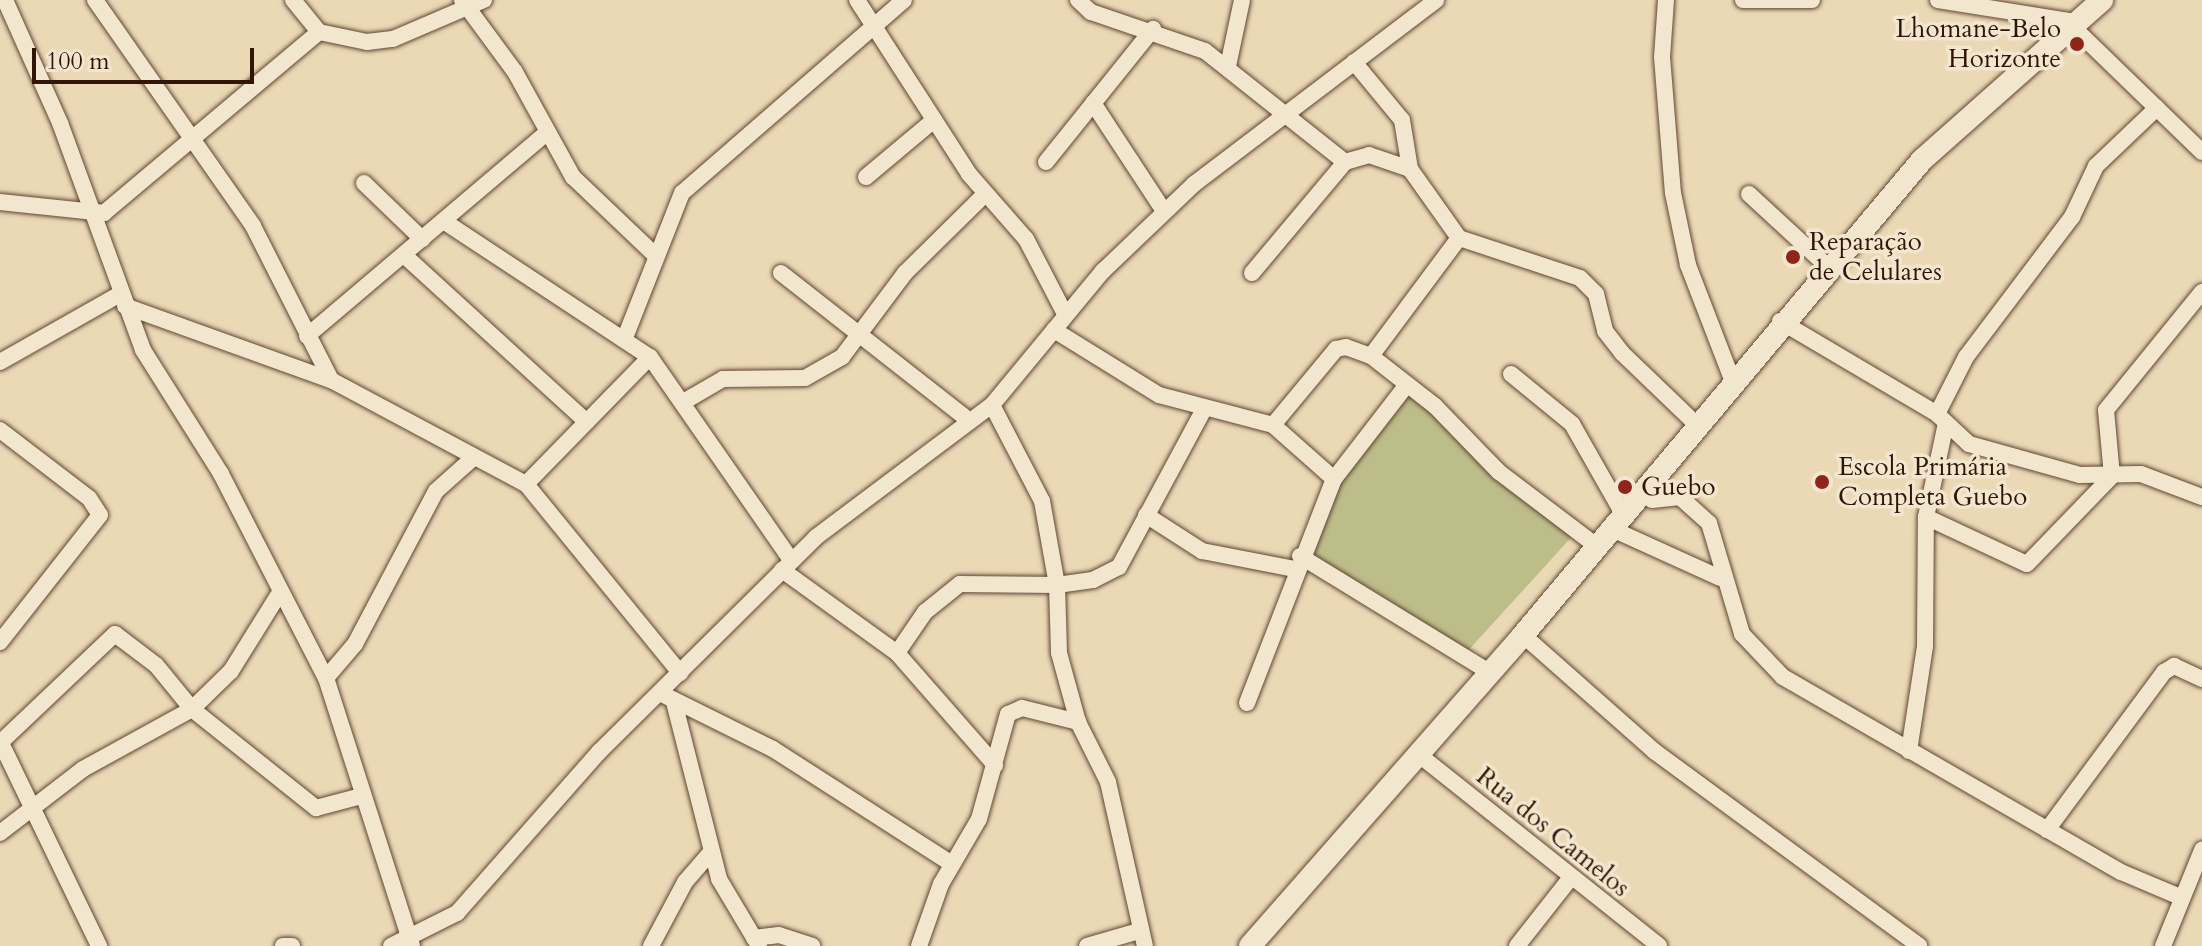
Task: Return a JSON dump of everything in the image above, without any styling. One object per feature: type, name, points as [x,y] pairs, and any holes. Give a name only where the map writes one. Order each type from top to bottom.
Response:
[{"type":"street","points":[[95,0],[253,226],[331,380]]},
{"type":"street","points":[[293,0],[319,32],[367,42],[393,39],[472,2],[515,72],[544,135],[600,208],[656,256]]},
{"type":"street","points":[[857,0],[985,194],[1026,239],[1065,314]]},
{"type":"street","points":[[626,335],[682,193],[879,29],[904,0]]},
{"type":"street","points":[[1078,0],[1091,12],[1153,29],[1228,66],[1345,162]]},
{"type":"street","points":[[1228,66],[1242,0]]},
{"type":"street","points":[[391,946],[411,943],[440,927],[489,882],[667,697],[680,673],[787,565],[992,405],[1065,314],[1164,211],[1282,111],[1436,0]]},
{"type":"street","points":[[1666,0],[1662,57],[1673,193],[1688,265],[1732,379]]},
{"type":"street","points":[[1743,0],[1812,0]]},
{"type":"street","points":[[1938,0],[2074,24],[2202,152]]},
{"type":"street","points":[[1250,946],[1488,671],[1523,635],[1827,266],[1944,137],[2098,3]]},
{"type":"street","points":[[4,6],[143,350],[221,474],[279,594],[326,678],[361,796],[411,943]]},
{"type":"street","points":[[1046,162],[1153,29]]},
{"type":"street","points":[[0,202],[91,215],[116,205],[319,32]]},
{"type":"street","points":[[1354,62],[1402,120],[1410,169],[1459,238],[1501,256],[1548,262],[1589,285],[1622,353],[1695,423]]},
{"type":"street","points":[[1093,103],[1164,211]]},
{"type":"street","points":[[1909,751],[1925,646],[1926,517],[1941,419],[1966,357],[2072,217],[2096,166],[2157,108]]},
{"type":"street","points":[[866,177],[934,120]]},
{"type":"street","points":[[307,336],[544,135]]},
{"type":"street","points":[[1252,273],[1345,162],[1369,155],[1410,169]]},
{"type":"street","points":[[364,183],[422,239]]},
{"type":"street","points":[[685,401],[723,379],[805,378],[842,357],[905,273],[985,194]]},
{"type":"street","points":[[1749,194],[1827,266]]},
{"type":"street","points":[[445,222],[527,281],[626,335],[650,357],[685,401],[787,565],[897,653],[995,765]]},
{"type":"street","points":[[1371,356],[1459,238]]},
{"type":"street","points":[[405,256],[587,422]]},
{"type":"street","points":[[781,273],[970,421]]},
{"type":"street","points":[[1926,517],[2027,564],[2112,476],[2106,410],[2202,292]]},
{"type":"street","points":[[0,362],[122,300],[331,380],[526,484],[680,673]]},
{"type":"street","points":[[1780,321],[1941,419],[1969,444],[2080,475],[2141,474],[2202,497]]},
{"type":"street","points":[[1054,330],[1159,395],[1203,411],[1273,425],[1334,479]]},
{"type":"street","points":[[1273,425],[1336,349],[1371,356],[1405,387],[1609,528],[1720,578]]},
{"type":"street","points":[[526,484],[650,357]]},
{"type":"street","points":[[1511,374],[1572,424],[1609,528]]},
{"type":"street","points":[[1247,703],[1298,563],[1334,479],[1405,387]]},
{"type":"street","points":[[992,405],[1042,501],[1057,585],[1059,653],[1078,722],[1108,782],[1142,938],[1087,946]]},
{"type":"street","points":[[897,653],[925,612],[960,584],[1057,585],[1093,580],[1119,567],[1203,411]]},
{"type":"street","points":[[0,430],[89,498],[100,515],[0,642]]},
{"type":"street","points":[[326,678],[355,644],[436,491],[473,458]]},
{"type":"street","points":[[1652,500],[1680,497],[1709,523],[1720,578],[1756,654],[1909,751],[2047,830],[2178,896]]},
{"type":"street","points":[[1146,515],[1202,551],[1298,563],[1488,671]]},
{"type":"street","points":[[0,833],[36,803],[192,709],[231,671],[279,594]]},
{"type":"street","points":[[99,946],[36,803],[1,741],[110,635],[140,649],[192,709],[320,811],[361,796]]},
{"type":"street","points":[[1523,635],[1654,751],[1919,946]]},
{"type":"street","points":[[2047,830],[2164,672],[2174,666],[2202,679]]},
{"type":"street","points":[[667,697],[710,853],[757,942],[779,935],[812,946]]},
{"type":"street","points":[[667,697],[773,749],[952,864]]},
{"type":"street","points":[[919,946],[952,864],[979,819],[1011,710],[1078,722]]},
{"type":"street","name":"Rua dos Camelos","points":[[1418,754],[1569,880],[1659,946]]},
{"type":"street","points":[[2163,946],[2178,896],[2202,850]]},
{"type":"street","points":[[651,946],[685,882],[710,853]]},
{"type":"street","points":[[1517,946],[1569,880]]},
{"type":"street","points":[[283,946],[292,946]]},
{"type":"green space","points":[[1412,392],[1577,531],[1464,655],[1310,558],[1339,482]]},
{"type":"place","name":"Lhomane-Belo Horizonte","points":[[2077,44]]},
{"type":"place","name":"Reparação de Celulares","points":[[1793,257]]},
{"type":"place","name":"Escola Primária Completa Guebo","points":[[1822,482]]},
{"type":"place","name":"Guebo","points":[[1625,487]]}]
